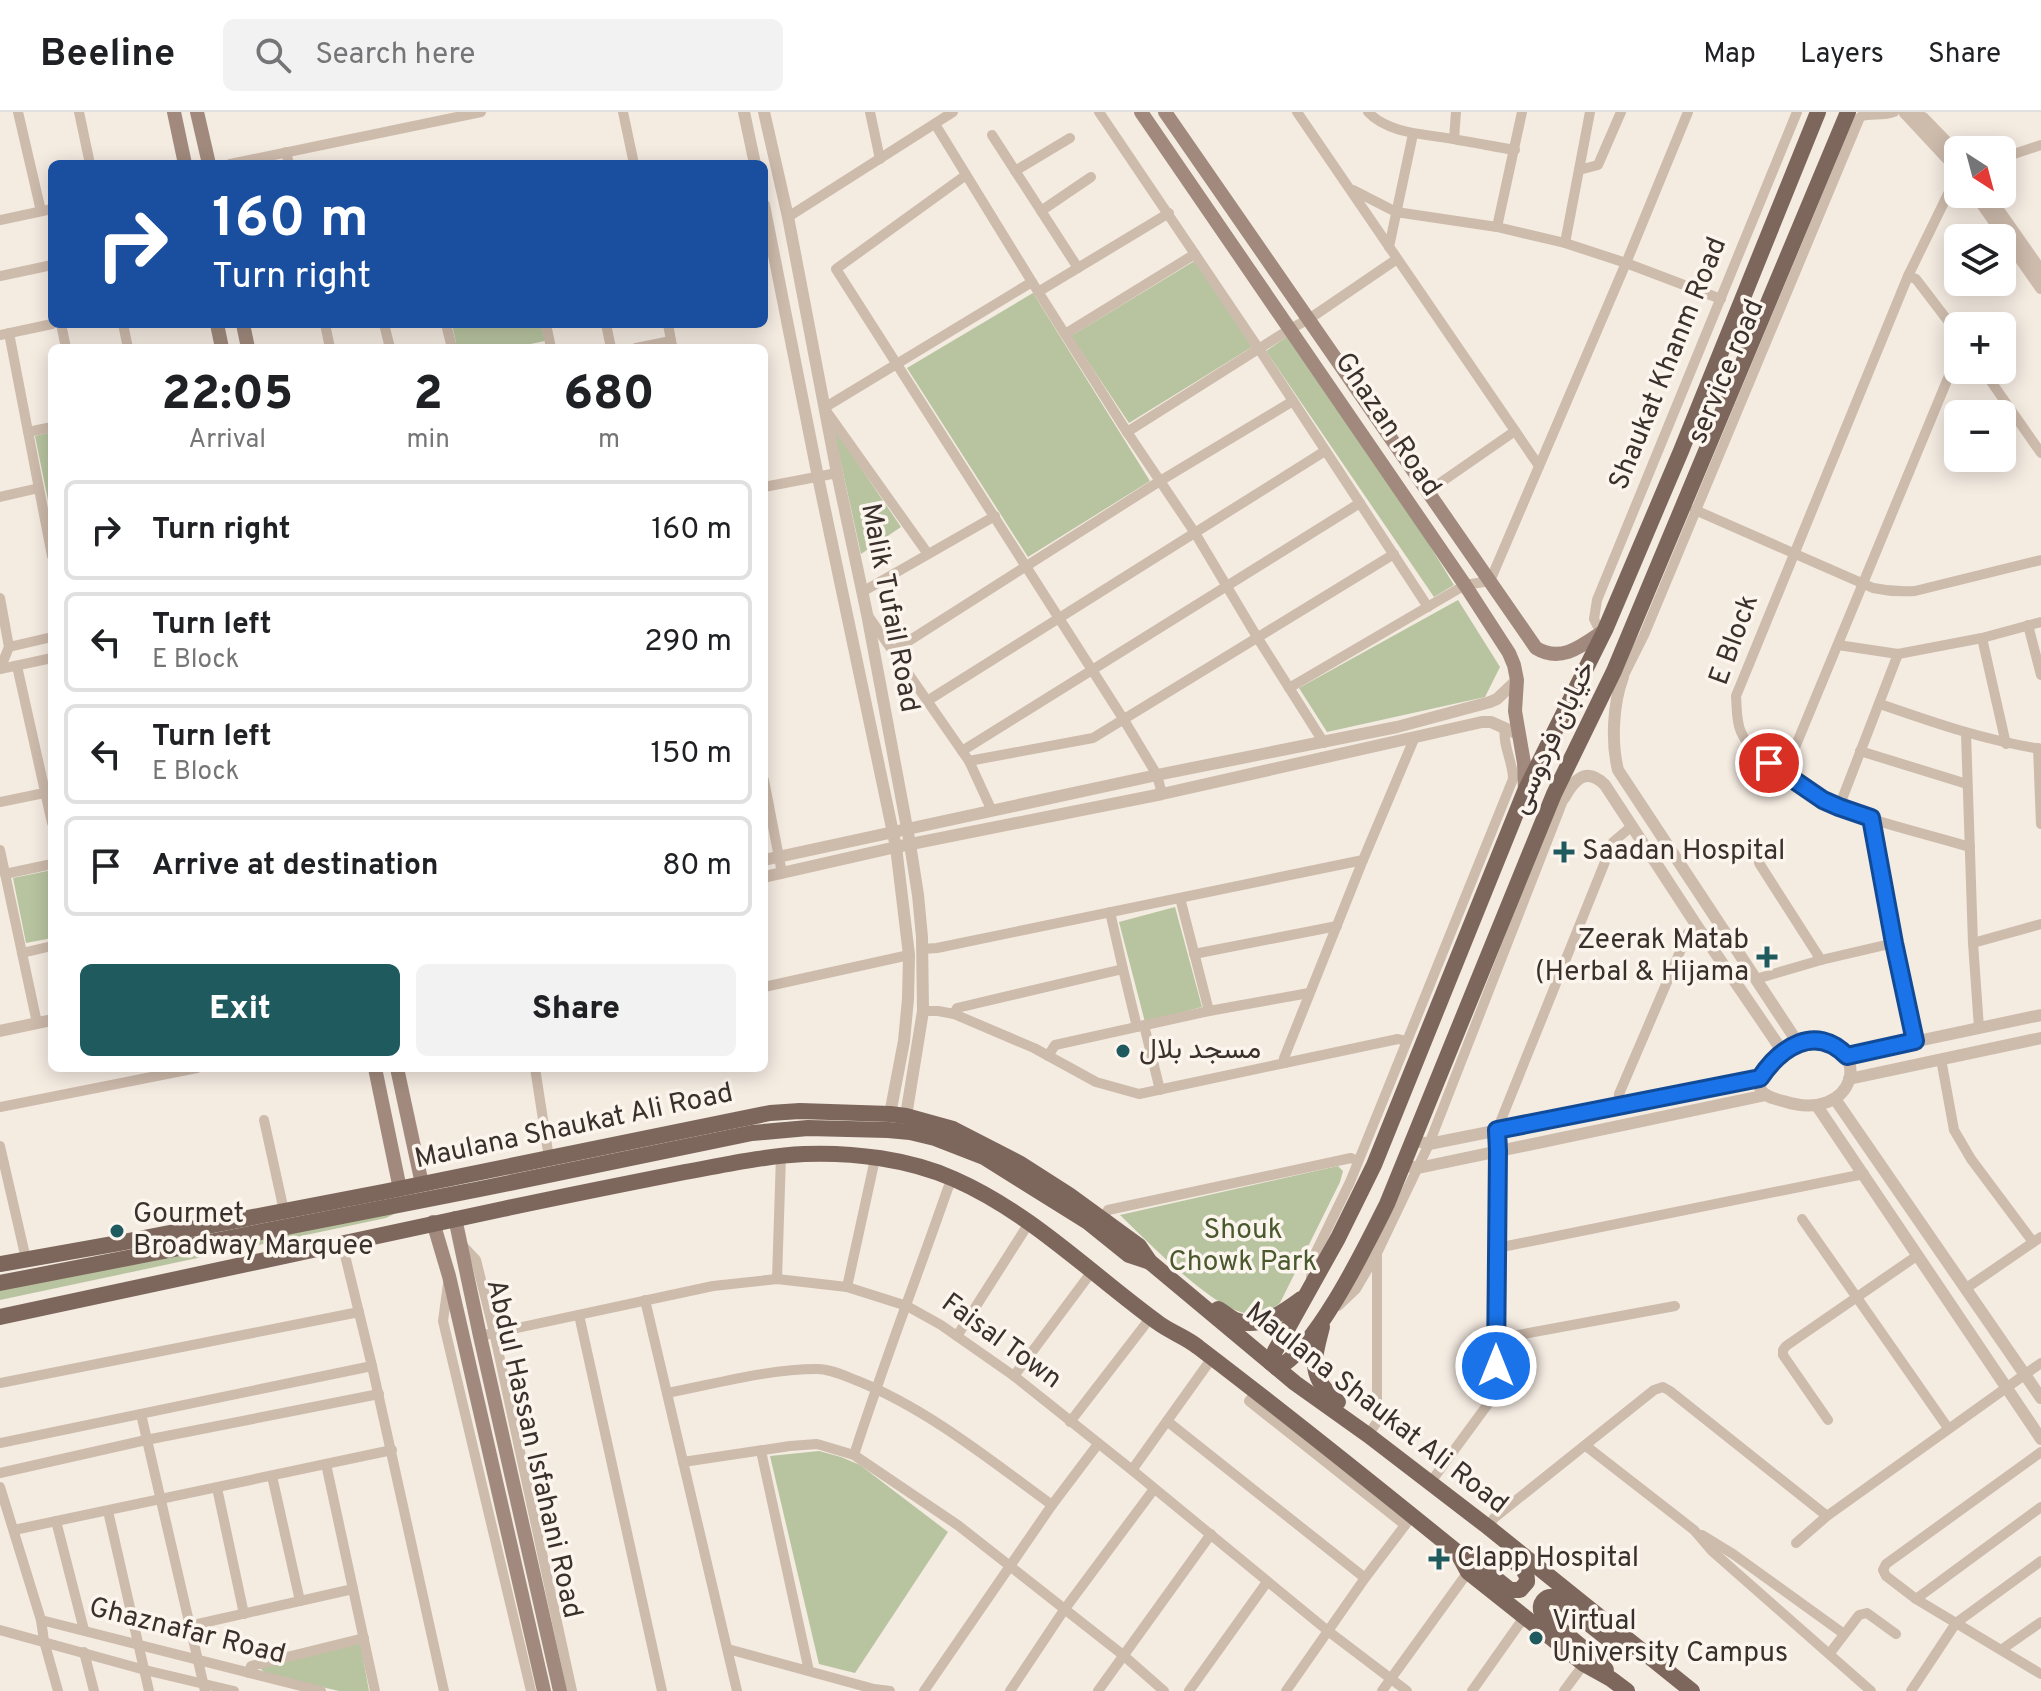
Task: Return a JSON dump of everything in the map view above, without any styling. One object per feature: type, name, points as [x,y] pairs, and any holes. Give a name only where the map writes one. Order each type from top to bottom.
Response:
[{"type":"main road","name":"Ghazan Road","points":[[1141,112],[1509,653],[1517,680],[1512,731],[1524,763],[1525,791]]},
{"type":"main road","name":"Ghazan Road","points":[[1165,112],[1536,648],[1552,655],[1566,653],[1605,630]]},
{"type":"main road","name":"خیابان فردوسی","points":[[1818,112],[1605,630],[1525,791],[1414,1043],[1374,1165],[1275,1351],[1274,1366],[1290,1361],[1325,1318],[1421,1142],[1437,1078],[1559,796],[1619,674],[1760,326],[1839,151],[1848,112]]},
{"type":"main road","points":[[184,160],[175,116],[198,114],[208,160]]},
{"type":"main road","points":[[1737,312],[1719,369],[1723,378],[1731,377],[1760,326]]},
{"type":"main road","points":[[1681,451],[1700,414],[1705,412],[1712,417],[1712,421],[1703,462]]},
{"type":"main road","points":[[1414,1043],[1424,1055],[1415,1088],[1422,1092],[1437,1078]]},
{"type":"main road","points":[[376,1072],[400,1189]]},
{"type":"main road","points":[[398,1072],[422,1184]]},
{"type":"main road","name":"Maulana Shaukat Ali Road","points":[[0,1264],[400,1189],[770,1113],[800,1111],[898,1115],[953,1129],[983,1143],[1042,1177],[1103,1218],[1139,1246],[1150,1262],[1274,1366],[1488,1527],[1692,1691]]},
{"type":"main road","points":[[722,1122],[703,1139],[701,1145],[706,1155],[725,1165]]},
{"type":"main road","points":[[0,1283],[752,1133],[808,1128],[888,1130],[935,1138],[984,1157],[1075,1214],[1129,1255],[1150,1262]]},
{"type":"main road","points":[[659,1136],[676,1146],[680,1154],[680,1163],[673,1175]]},
{"type":"main road","points":[[0,1307],[196,1268],[386,1224],[700,1161],[773,1149],[835,1147],[928,1160],[948,1168],[1070,1241],[1158,1316]]},
{"type":"main road","points":[[0,1317],[433,1222],[725,1165],[807,1154],[896,1161],[953,1179],[989,1197],[1029,1223],[1257,1391],[1409,1521],[1475,1562],[1510,1590],[1520,1590],[1527,1582],[1525,1571],[1489,1541],[1464,1509]]},
{"type":"main road","name":"Abdul Hassan Isfahani Road","points":[[455,1218],[487,1334],[560,1691]]},
{"type":"main road","name":"Abdul Hassan Isfahani Road","points":[[433,1222],[449,1276],[544,1691]]},
{"type":"main road","points":[[183,1277],[171,1265],[168,1255],[185,1231]]},
{"type":"main road","points":[[119,1243],[142,1255],[148,1262],[148,1274],[136,1287]]},
{"type":"main road","points":[[1191,1297],[1235,1320],[1256,1322],[1275,1317],[1308,1294]]},
{"type":"main road","points":[[1325,1318],[1315,1359],[1318,1380],[1324,1391],[1352,1414],[1368,1435]]},
{"type":"main road","points":[[1457,1552],[1468,1572],[1584,1664],[1627,1691]]},
{"type":"main road","points":[[1611,1679],[1602,1664],[1542,1614],[1540,1606],[1543,1601],[1555,1597],[1608,1639],[1640,1650]]},
{"type":"street","points":[[0,220],[46,210],[18,112]]},
{"type":"street","points":[[79,112],[89,160]]},
{"type":"street","points":[[249,160],[481,112]]},
{"type":"street","points":[[623,112],[633,160]]},
{"type":"street","points":[[744,112],[754,160]]},
{"type":"street","name":"Malik Tufail Road","points":[[764,112],[788,217],[910,844],[923,949],[923,1011],[898,1115]]},
{"type":"street","points":[[870,112],[880,159]]},
{"type":"street","points":[[788,217],[953,112]]},
{"type":"street","points":[[1099,112],[1428,607]]},
{"type":"street","points":[[1297,112],[1539,466]]},
{"type":"street","points":[[1368,112],[1413,134],[1515,150]]},
{"type":"street","points":[[1454,139],[1456,112]]},
{"type":"street","points":[[1497,227],[1522,112]]},
{"type":"street","points":[[1565,243],[1590,112]]},
{"type":"street","points":[[1579,170],[1598,165],[1621,112]]},
{"type":"street","points":[[1289,688],[1465,585],[1490,581],[1688,112]]},
{"type":"street","name":"Shaukat Khanm Road","points":[[1605,630],[1594,619],[1597,600],[1797,112]]},
{"type":"street","points":[[1901,112],[1923,118],[1944,140]]},
{"type":"street","points":[[1901,112],[1944,156]]},
{"type":"street","name":"service road","points":[[1619,674],[1644,635],[1839,151],[1864,114],[1901,112]]},
{"type":"street","points":[[935,124],[1127,432],[1195,533],[1324,743]]},
{"type":"street","points":[[1389,247],[1413,134]]},
{"type":"street","points":[[992,135],[1078,268]]},
{"type":"street","points":[[1015,171],[1070,138]]},
{"type":"street","points":[[2016,153],[2041,145]]},
{"type":"street","points":[[286,152],[288,160]]},
{"type":"street","points":[[966,175],[836,269],[1124,720],[1157,775],[1162,794]]},
{"type":"street","points":[[1041,211],[1091,177]]},
{"type":"street","points":[[1350,188],[1396,212],[1497,227],[1565,243],[1721,299]]},
{"type":"street","name":"E Block","points":[[1944,202],[1908,276],[1736,696],[1738,722],[1746,741],[1758,754],[1813,794],[1871,818],[1970,847]]},
{"type":"street","points":[[1985,208],[2041,288]]},
{"type":"street","points":[[1997,208],[2041,271]]},
{"type":"street","points":[[928,554],[824,408],[1035,287],[1078,268],[1169,213]]},
{"type":"street","name":"Malik Tufail Road","points":[[768,225],[896,847],[909,955],[898,1115]]},
{"type":"street","points":[[1065,334],[1195,254]]},
{"type":"street","points":[[1127,432],[1309,319],[1397,259]]},
{"type":"street","points":[[0,276],[48,266]]},
{"type":"street","points":[[1908,276],[1916,279],[1944,316]]},
{"type":"street","points":[[48,325],[4,334],[48,534]]},
{"type":"street","points":[[1784,774],[1946,384]]},
{"type":"street","points":[[1993,384],[2041,453]]},
{"type":"street","points":[[893,651],[1160,481],[1293,401]]},
{"type":"street","points":[[28,432],[48,428]]},
{"type":"street","points":[[1427,492],[1515,431]]},
{"type":"street","points":[[927,701],[1325,451]]},
{"type":"street","points":[[768,486],[837,473]]},
{"type":"street","points":[[0,497],[39,488]]},
{"type":"street","points":[[962,751],[1360,503]]},
{"type":"street","points":[[1695,510],[1883,590],[1915,591],[2041,560]]},
{"type":"street","points":[[862,592],[995,516]]},
{"type":"street","points":[[969,761],[1093,738],[1394,554]]},
{"type":"street","points":[[0,598],[3,632],[9,647],[0,669]]},
{"type":"street","points":[[867,614],[969,761],[992,811]]},
{"type":"street","points":[[1838,645],[1898,654],[1982,638],[2041,622]]},
{"type":"street","points":[[2028,625],[2041,675]]},
{"type":"street","points":[[9,647],[48,638]]},
{"type":"street","points":[[1982,638],[2006,744]]},
{"type":"street","points":[[1839,807],[1898,654]]},
{"type":"street","points":[[0,669],[48,659]]},
{"type":"street","points":[[17,666],[48,788]]},
{"type":"street","points":[[1619,674],[1615,714],[1618,770],[1798,1043]]},
{"type":"street","points":[[768,859],[1397,727],[1497,699],[1517,680]]},
{"type":"street","points":[[1880,704],[1966,733],[2040,749],[2041,824]]},
{"type":"street","points":[[768,876],[910,844],[1162,794],[1482,722],[1491,722],[1512,731],[1504,737],[1513,779],[1414,1043],[1316,1252],[1308,1294]]},
{"type":"street","points":[[1966,733],[1979,1028]]},
{"type":"street","points":[[1285,1063],[1284,1058],[1309,993],[1414,739]]},
{"type":"street","points":[[1860,751],[1967,784]]},
{"type":"street","points":[[1421,1142],[1559,796],[1578,778],[1589,776],[1599,779],[1783,1052]]},
{"type":"street","points":[[0,802],[48,792]]},
{"type":"street","points":[[768,800],[782,873]]},
{"type":"street","points":[[1871,818],[1915,1041]]},
{"type":"street","points":[[1430,1483],[1496,1393],[1497,1130],[1613,842],[1632,826]]},
{"type":"street","points":[[0,850],[37,1023]]},
{"type":"street","points":[[923,949],[1363,860]]},
{"type":"street","points":[[1759,863],[1821,960]]},
{"type":"street","points":[[5,874],[48,865]]},
{"type":"street","points":[[1180,898],[1209,1011]]},
{"type":"street","points":[[0,913],[13,911]]},
{"type":"street","points":[[1110,912],[1123,969],[1160,1090]]},
{"type":"street","points":[[1973,943],[2041,924]]},
{"type":"street","points":[[1194,954],[1337,926]]},
{"type":"street","points":[[1618,1106],[1619,1094],[1688,933],[1697,926]]},
{"type":"street","points":[[1756,979],[1894,943]]},
{"type":"street","points":[[22,953],[48,947]]},
{"type":"street","points":[[768,986],[909,955]]},
{"type":"street","points":[[954,1014],[957,1008],[1123,969]]},
{"type":"street","points":[[1048,1056],[1055,1045],[1209,1011],[1309,993]]},
{"type":"street","points":[[923,1011],[954,1014],[1048,1056],[1096,1082],[1139,1094],[1398,1039],[1414,1043]]},
{"type":"street","points":[[1847,1056],[2041,1015]]},
{"type":"street","points":[[0,1031],[48,1021]]},
{"type":"street","points":[[1849,1079],[2041,1038]]},
{"type":"street","points":[[1809,1040],[1839,1049],[1847,1056],[1849,1067],[1849,1079],[1844,1090],[1835,1099],[1817,1106],[1792,1104],[1766,1095],[1760,1088],[1760,1078],[1783,1052],[1809,1040]]},
{"type":"street","points":[[1941,1059],[1954,1130],[1971,1159],[2037,1240],[1965,1289]]},
{"type":"street","points":[[0,1107],[177,1072]]},
{"type":"street","points":[[536,1072],[549,1158]]},
{"type":"street","points":[[1421,1142],[1760,1078]]},
{"type":"street","points":[[1325,1318],[1356,1289],[1377,1253],[1410,1166],[1498,1151],[1766,1095]]},
{"type":"street","points":[[1835,1099],[2041,1398]]},
{"type":"street","points":[[1817,1106],[2041,1439]]},
{"type":"street","points":[[264,1120],[284,1211]]},
{"type":"street","points":[[0,1146],[26,1259]]},
{"type":"street","points":[[777,1279],[781,1156]]},
{"type":"street","points":[[1103,1218],[1108,1210],[1351,1158],[1358,1161]]},
{"type":"street","points":[[847,1287],[875,1159]]},
{"type":"street","points":[[1497,1248],[1864,1174]]},
{"type":"street","points":[[854,1455],[953,1179]]},
{"type":"street","points":[[1802,1219],[1948,1428]]},
{"type":"street","points":[[957,1336],[1029,1223]]},
{"type":"street","points":[[342,1243],[392,1450],[444,1691]]},
{"type":"street","points":[[1368,1435],[1377,1422],[1377,1253]]},
{"type":"street","points":[[1828,1420],[1783,1355],[1783,1350],[1918,1255]]},
{"type":"street","points":[[1014,1376],[1093,1270]]},
{"type":"street","points":[[449,1276],[443,1321],[531,1691]]},
{"type":"street","name":"Faisal Town","points":[[487,1334],[713,1286],[777,1279],[847,1287],[907,1306],[1014,1376],[1328,1631],[1407,1691]]},
{"type":"street","points":[[645,1300],[737,1691]]},
{"type":"street","points":[[1496,1339],[1675,1306]]},
{"type":"street","points":[[0,1383],[359,1312]]},
{"type":"street","points":[[579,1315],[662,1691]]},
{"type":"street","points":[[1070,1422],[1158,1316]]},
{"type":"street","points":[[487,1334],[572,1691]]},
{"type":"street","points":[[1132,1470],[1212,1358]]},
{"type":"street","points":[[1796,1543],[1827,1516],[2041,1363]]},
{"type":"street","points":[[0,1443],[372,1366]]},
{"type":"street","points":[[667,1393],[779,1372],[820,1369],[838,1373],[876,1388],[930,1417],[1052,1505]]},
{"type":"street","points":[[1488,1527],[1494,1518],[1654,1390],[1663,1387],[1827,1516]]},
{"type":"street","points":[[0,1473],[146,1440],[379,1394]]},
{"type":"street","points":[[141,1414],[205,1688]]},
{"type":"street","points":[[1167,1421],[1365,1578]]},
{"type":"street","points":[[683,1462],[817,1444],[854,1455],[959,1526],[1164,1691]]},
{"type":"street","points":[[924,1691],[1052,1505],[1098,1444]]},
{"type":"street","points":[[1586,1446],[1694,1530],[1733,1554],[1844,1634]]},
{"type":"street","points":[[14,1530],[392,1450]]},
{"type":"street","points":[[761,1451],[809,1671]]},
{"type":"street","points":[[2041,1452],[1886,1564],[1883,1570],[1886,1576],[1916,1599],[2041,1674]]},
{"type":"street","points":[[326,1464],[375,1691]]},
{"type":"street","points":[[272,1476],[300,1601]]},
{"type":"street","points":[[0,1487],[41,1620],[58,1691]]},
{"type":"street","points":[[217,1488],[244,1614]]},
{"type":"street","points":[[1010,1691],[1064,1610],[1154,1489]]},
{"type":"street","points":[[1916,1599],[2041,1507]]},
{"type":"street","points":[[108,1511],[149,1691]]},
{"type":"street","points":[[56,1521],[84,1630]]},
{"type":"street","points":[[1286,1691],[1409,1521]]},
{"type":"street","points":[[1694,1530],[1712,1551],[1871,1691]]},
{"type":"street","points":[[1098,1691],[1211,1534]]},
{"type":"street","points":[[1918,1689],[1956,1623],[2041,1561]]},
{"type":"street","points":[[1382,1691],[1468,1572]]},
{"type":"street","points":[[1189,1691],[1267,1582]]},
{"type":"street","points":[[189,1626],[353,1589]]},
{"type":"street","points":[[1830,1653],[1863,1613],[1896,1634]]},
{"type":"street","points":[[1472,1691],[1525,1616]]},
{"type":"street","name":"Ghaznafar Road","points":[[41,1620],[321,1691]]},
{"type":"street","points":[[2001,1650],[2041,1622]]},
{"type":"street","name":"Ghaznafar Road","points":[[0,1630],[205,1688],[234,1691]]},
{"type":"street","points":[[249,1673],[251,1666],[364,1638]]},
{"type":"street","points":[[728,1649],[890,1691]]},
{"type":"street","points":[[84,1652],[94,1691]]},
{"type":"street","points":[[1564,1691],[1584,1664]]},
{"type":"green space","points":[[1196,260],[1252,347],[1129,423],[1071,336]]},
{"type":"green space","points":[[1033,293],[1150,481],[1028,557],[907,368]]},
{"type":"green space","points":[[453,328],[542,328],[545,341],[530,344],[456,344]]},
{"type":"green space","points":[[1288,336],[1360,432],[1454,585],[1434,597],[1266,351]]},
{"type":"green space","points":[[833,427],[901,527],[861,554]]},
{"type":"green space","points":[[48,433],[48,500],[35,436]]},
{"type":"green space","points":[[1458,600],[1500,667],[1485,697],[1327,732],[1299,688]]},
{"type":"green space","points":[[48,871],[48,939],[26,943],[13,878]]},
{"type":"green space","points":[[1175,907],[1202,1007],[1145,1022],[1119,922]]},
{"type":"green space","name":"Shouk Chowk Park","points":[[1338,1166],[1343,1171],[1340,1182],[1280,1303],[1259,1313],[1244,1313],[1214,1298],[1179,1271],[1120,1215]]},
{"type":"green space","points":[[397,1209],[386,1218],[0,1300],[0,1284]]},
{"type":"green space","points":[[819,1451],[860,1465],[948,1532],[855,1673],[819,1664],[770,1456]]},
{"type":"green space","points":[[360,1641],[369,1691],[339,1691],[266,1674],[259,1667]]},
{"type":"place","name":"Saadan Hospital","points":[[1564,852]]},
{"type":"place","name":"Zeerak Matab (Herbal & Hijama","points":[[1767,957]]},
{"type":"place","name":"مسجد بلال","points":[[1123,1051]]},
{"type":"place","name":"Gourmet Broadway Marquee","points":[[117,1231]]},
{"type":"place","name":"Clapp Hospital","points":[[1439,1559]]},
{"type":"place","name":"Virtual University Campus","points":[[1536,1638]]},
{"type":"route","points":[[1496,1366],[1497,1130],[1760,1078],[1778,1057],[1804,1041],[1827,1043],[1847,1056],[1915,1041],[1871,818],[1823,800],[1769,763]]}]
